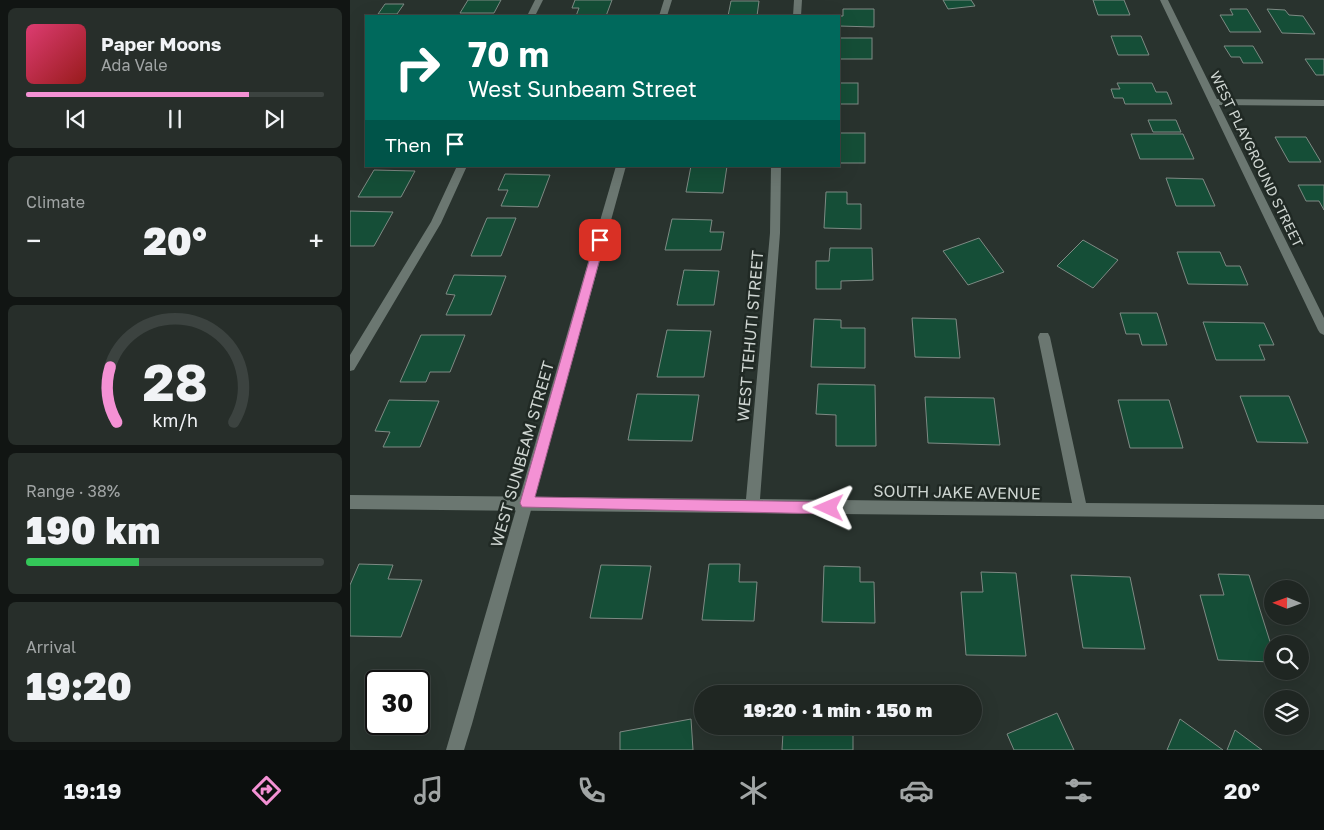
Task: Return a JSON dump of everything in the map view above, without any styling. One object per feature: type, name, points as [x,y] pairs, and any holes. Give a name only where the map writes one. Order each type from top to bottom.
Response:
[{"type":"street","points":[[532,15],[539,0]]},
{"type":"street","points":[[663,15],[668,0]]},
{"type":"street","points":[[797,15],[798,0]]},
{"type":"street","name":"WEST PLAYGROUND STREET","points":[[1164,0],[1324,330]]},
{"type":"street","points":[[1214,102],[1324,103]]},
{"type":"street","points":[[350,366],[436,223],[462,167]]},
{"type":"street","name":"WEST SUNBEAM STREET","points":[[455,750],[464,724],[621,167]]},
{"type":"street","name":"WEST TEHUTI STREET","points":[[752,507],[775,233],[776,167]]},
{"type":"street","points":[[1044,337],[1081,510]]},
{"type":"street","name":"SOUTH JAKE AVENUE","points":[[350,502],[1324,512]]},
{"type":"building","points":[[468,0],[501,0],[494,13],[460,13]]},
{"type":"building","points":[[575,0],[612,0],[606,15],[576,15],[579,8],[572,8]]},
{"type":"building","points":[[943,0],[971,0],[975,6],[948,9]]},
{"type":"building","points":[[1093,0],[1124,0],[1130,15],[1098,15]]},
{"type":"building","points":[[731,1],[759,1],[757,15],[728,15]]},
{"type":"building","points":[[385,4],[404,4],[397,14],[378,14]]},
{"type":"building","points":[[843,9],[874,9],[874,27],[840,26],[840,16],[843,16]]},
{"type":"building","points":[[1230,9],[1247,9],[1261,32],[1230,32],[1220,15],[1233,15]]},
{"type":"building","points":[[1267,9],[1285,10],[1289,15],[1303,16],[1315,34],[1282,33]]},
{"type":"building","points":[[1111,36],[1141,36],[1149,55],[1118,55]]},
{"type":"building","points":[[840,38],[872,38],[872,59],[840,59]]},
{"type":"building","points":[[1224,46],[1253,46],[1263,63],[1243,63],[1240,57],[1231,57]]},
{"type":"building","points":[[1305,59],[1324,59],[1324,75],[1316,75]]},
{"type":"building","points":[[840,83],[858,83],[858,104],[840,104]]},
{"type":"building","points":[[1117,83],[1152,83],[1156,92],[1167,92],[1172,104],[1125,104],[1123,98],[1114,98],[1111,89],[1120,89]]},
{"type":"building","points":[[1148,120],[1176,120],[1181,132],[1153,132]]},
{"type":"building","points":[[840,133],[865,133],[865,163],[840,163]]},
{"type":"building","points":[[1131,134],[1183,134],[1194,159],[1140,159]]},
{"type":"building","points":[[1275,137],[1306,137],[1321,162],[1289,162]]},
{"type":"building","points":[[691,167],[727,167],[723,193],[686,192]]},
{"type":"building","points":[[374,170],[415,171],[401,197],[358,197]]},
{"type":"building","points":[[505,174],[550,175],[538,207],[501,206],[508,190],[498,190]]},
{"type":"building","points":[[1166,178],[1203,179],[1215,206],[1176,206]]},
{"type":"building","points":[[1298,185],[1324,185],[1324,210],[1319,201],[1306,201]]},
{"type":"building","points":[[826,192],[847,192],[847,204],[861,204],[861,229],[824,228]]},
{"type":"building","points":[[350,211],[393,212],[374,246],[350,246]]},
{"type":"building","points":[[487,218],[516,218],[501,256],[471,256]]},
{"type":"building","points":[[672,219],[712,220],[710,232],[724,232],[721,250],[665,250]]},
{"type":"building","points":[[979,238],[1004,272],[968,285],[943,251]]},
{"type":"building","points":[[1083,240],[1118,260],[1093,288],[1057,266]]},
{"type":"building","points":[[830,248],[872,248],[873,280],[841,281],[841,289],[816,289],[816,261],[829,261]]},
{"type":"building","points":[[1177,252],[1220,252],[1226,266],[1240,266],[1248,285],[1188,284]]},
{"type":"building","points":[[684,270],[719,271],[714,305],[677,305]]},
{"type":"building","points":[[454,275],[506,276],[491,315],[446,315],[455,295],[446,294]]},
{"type":"building","points":[[1120,313],[1157,313],[1167,345],[1142,345],[1139,334],[1126,334]]},
{"type":"building","points":[[912,318],[956,319],[960,358],[915,357]]},
{"type":"building","points":[[814,319],[841,320],[841,328],[865,328],[865,368],[811,367]]},
{"type":"building","points":[[1203,322],[1264,323],[1274,345],[1259,345],[1265,360],[1216,360]]},
{"type":"building","points":[[667,330],[711,331],[704,377],[657,377]]},
{"type":"building","points":[[421,335],[465,335],[450,372],[430,372],[426,382],[400,382]]},
{"type":"building","points":[[818,384],[875,385],[876,446],[836,446],[836,415],[816,414]]},
{"type":"building","points":[[637,394],[699,395],[692,441],[628,440]]},
{"type":"building","points":[[1240,396],[1289,396],[1308,443],[1257,442]]},
{"type":"building","points":[[925,397],[994,398],[1000,445],[928,443]]},
{"type":"building","points":[[389,400],[439,401],[420,447],[383,447],[390,432],[375,431]]},
{"type":"building","points":[[1118,400],[1169,400],[1183,448],[1130,448]]},
{"type":"building","points":[[359,564],[393,565],[388,579],[422,580],[401,637],[350,636],[350,585]]},
{"type":"building","points":[[709,564],[740,564],[739,582],[757,582],[754,621],[702,620]]},
{"type":"building","points":[[601,565],[651,566],[642,619],[590,618]]},
{"type":"building","points":[[824,566],[860,567],[860,582],[874,582],[875,623],[822,622]]},
{"type":"building","points":[[981,572],[1016,573],[1026,656],[966,655],[961,592],[983,592]]},
{"type":"building","points":[[1218,574],[1249,575],[1268,635],[1264,635],[1264,662],[1218,660],[1200,595],[1224,595]]},
{"type":"building","points":[[1071,575],[1130,577],[1145,649],[1083,648]]},
{"type":"building","points":[[1057,713],[1074,750],[1014,750],[1007,734]]},
{"type":"building","points":[[691,719],[693,750],[620,750],[620,732]]},
{"type":"building","points":[[1180,719],[1223,750],[1167,750]]},
{"type":"building","points":[[1235,730],[1262,750],[1227,750]]},
{"type":"building","points":[[783,735],[853,735],[853,750],[782,750]]},
{"type":"route","points":[[600,240],[526,503],[829,508]]}]
